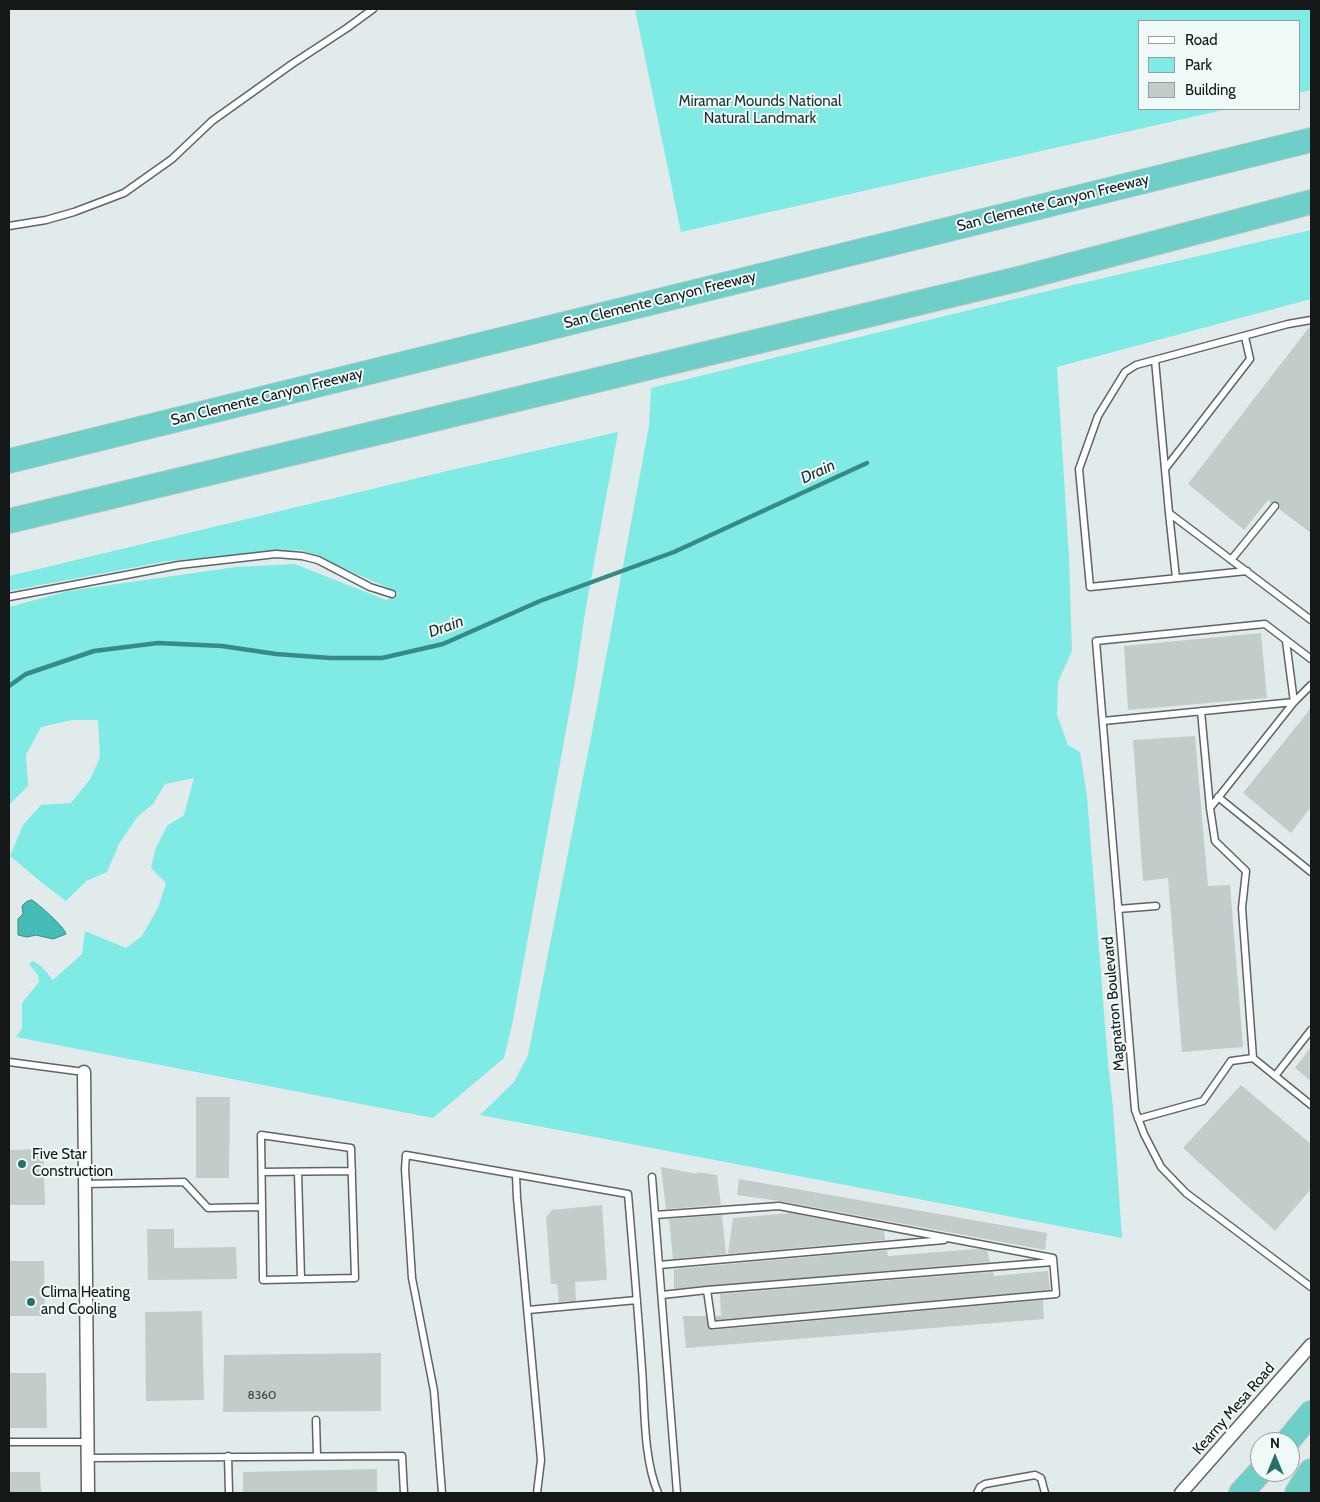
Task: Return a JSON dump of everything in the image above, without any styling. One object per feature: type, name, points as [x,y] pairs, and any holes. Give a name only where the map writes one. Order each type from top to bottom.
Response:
[{"type":"highway","name":"San Clemente Canyon Freeway","points":[[16,459],[1311,140]]},
{"type":"highway","points":[[9,521],[1018,279],[1311,202]]},
{"type":"highway","points":[[1296,1432],[1311,1414]]},
{"type":"highway","points":[[1297,1493],[1311,1471]]},
{"type":"highway","points":[[1241,1493],[1251,1482]]},
{"type":"street","points":[[84,1072],[88,1493]]},
{"type":"street","name":"Kearny Mesa Road","points":[[1181,1493],[1311,1345]]},
{"type":"lane","points":[[9,226],[46,220],[74,212],[124,193],[172,160],[212,121],[373,9]]},
{"type":"lane","points":[[1247,571],[1090,587],[1079,469],[1098,416],[1125,372],[1136,364],[1245,337],[1288,324],[1311,320]]},
{"type":"lane","points":[[1166,469],[1250,359],[1245,337]]},
{"type":"lane","points":[[1155,360],[1176,578]]},
{"type":"lane","points":[[1231,560],[1275,506]]},
{"type":"lane","points":[[1170,513],[1311,620]]},
{"type":"lane","points":[[9,597],[179,565],[276,554],[302,556],[318,560],[370,587],[392,594]]},
{"type":"lane","name":"Magnatron Boulevard","points":[[1286,641],[1265,624],[1096,641],[1135,1110],[1144,1134],[1161,1167],[1186,1193],[1311,1287]]},
{"type":"lane","points":[[1286,641],[1311,660]]},
{"type":"lane","points":[[1286,641],[1294,702]]},
{"type":"lane","points":[[1210,808],[1294,702],[1311,685]]},
{"type":"lane","points":[[1103,721],[1294,702]]},
{"type":"lane","points":[[1201,711],[1215,841],[1246,871],[1242,908],[1253,1058]]},
{"type":"lane","points":[[1218,797],[1311,872]]},
{"type":"lane","points":[[1118,909],[1156,906]]},
{"type":"lane","points":[[1276,1076],[1311,1030]]},
{"type":"lane","points":[[1138,1119],[1203,1101],[1231,1060],[1253,1058],[1311,1105]]},
{"type":"lane","points":[[9,1062],[84,1072]]},
{"type":"lane","points":[[261,1135],[351,1148],[352,1170],[356,1278],[263,1280],[261,1135]]},
{"type":"lane","points":[[442,1493],[434,1391],[412,1278],[405,1169],[406,1155],[628,1194],[648,1452],[653,1482],[658,1493]]},
{"type":"lane","points":[[262,1172],[352,1170]]},
{"type":"lane","points":[[298,1172],[301,1279]]},
{"type":"lane","points":[[516,1175],[541,1460],[537,1493]]},
{"type":"lane","points":[[652,1177],[676,1493]]},
{"type":"lane","points":[[85,1184],[184,1182],[208,1208],[262,1207]]},
{"type":"lane","points":[[655,1215],[779,1206],[1053,1258],[1056,1294],[712,1325],[707,1290]]},
{"type":"lane","points":[[659,1265],[954,1239]]},
{"type":"lane","points":[[662,1294],[1053,1262]]},
{"type":"lane","points":[[528,1310],[637,1300]]},
{"type":"lane","points":[[316,1420],[317,1456]]},
{"type":"lane","points":[[9,1442],[87,1442]]},
{"type":"lane","points":[[228,1456],[229,1493]]},
{"type":"lane","points":[[88,1458],[402,1456],[404,1493]]},
{"type":"lane","points":[[977,1493],[980,1487],[985,1484],[1035,1475],[1040,1478],[1045,1493]]},
{"type":"green space","name":"Miramar Mounds National Natural Landmark","points":[[635,9],[1311,9],[1311,90],[1300,93],[1300,20],[1138,20],[1138,110],[1224,110],[681,232]]},
{"type":"green space","points":[[1311,230],[1311,299],[1057,367],[1069,557],[1072,651],[1058,682],[1057,715],[1068,745],[1080,752],[1087,796],[1122,1238],[480,1115],[514,1082],[528,1055],[594,722],[649,426],[651,388],[1039,293]]},
{"type":"green space","points":[[618,432],[585,613],[575,681],[512,1025],[504,1058],[433,1118],[16,1037],[22,1029],[22,1003],[39,982],[38,975],[29,964],[33,961],[41,966],[53,980],[82,954],[85,931],[126,948],[142,936],[158,908],[166,883],[151,868],[155,850],[167,826],[184,815],[194,778],[165,784],[153,804],[138,816],[119,844],[107,872],[86,881],[66,901],[10,856],[23,825],[41,805],[71,803],[91,778],[100,757],[98,720],[72,720],[41,727],[26,755],[28,786],[9,805],[9,607],[68,591],[236,567],[295,564],[386,600],[399,594],[301,550],[168,561],[9,591],[9,576]]},
{"type":"shaded area","points":[[32,900],[56,921],[66,934],[53,939],[36,935],[27,937],[18,935],[18,919],[23,914],[22,906]]},
{"type":"building","points":[[1311,325],[1311,533],[1279,509],[1280,505],[1278,502],[1271,503],[1268,500],[1244,530],[1188,484]]},
{"type":"building","points":[[1261,633],[1267,698],[1128,710],[1124,646]]},
{"type":"building","points":[[1311,708],[1311,807],[1291,833],[1243,793]]},
{"type":"building","points":[[1195,736],[1208,886],[1230,885],[1243,1047],[1182,1052],[1168,878],[1143,881],[1133,740]]},
{"type":"building","points":[[1311,1047],[1311,1081],[1295,1068]]},
{"type":"building","points":[[1241,1085],[1311,1144],[1311,1189],[1275,1231],[1183,1148]]},
{"type":"building","points":[[196,1097],[230,1097],[229,1178],[196,1178]]},
{"type":"building","points":[[43,1149],[45,1205],[9,1205],[9,1150]]},
{"type":"building","points":[[661,1167],[697,1174],[697,1172],[717,1175],[721,1205],[666,1209]]},
{"type":"building","points":[[739,1179],[1047,1233],[1045,1250],[780,1201],[737,1195]]},
{"type":"building","points":[[602,1205],[607,1280],[575,1282],[576,1301],[559,1302],[557,1284],[551,1284],[546,1217],[552,1210]]},
{"type":"building","points":[[791,1213],[884,1231],[885,1240],[728,1254],[733,1218]]},
{"type":"building","points":[[722,1215],[726,1254],[673,1259],[669,1219]]},
{"type":"building","points":[[147,1229],[174,1229],[174,1248],[236,1247],[237,1279],[148,1280]]},
{"type":"building","points":[[976,1249],[987,1250],[990,1262],[674,1289],[674,1269],[887,1250],[888,1256]]},
{"type":"building","points":[[9,1261],[44,1261],[45,1316],[9,1316]]},
{"type":"building","points":[[1048,1271],[1050,1290],[716,1320],[716,1316],[721,1316],[720,1294],[993,1272],[994,1276]]},
{"type":"building","points":[[1043,1300],[1044,1319],[686,1348],[683,1316],[706,1316],[708,1328],[712,1330]]},
{"type":"building","points":[[202,1311],[204,1400],[146,1401],[145,1312]]},
{"type":"building","points":[[381,1353],[381,1411],[223,1412],[224,1355]]},
{"type":"building","points":[[9,1373],[46,1373],[47,1428],[9,1428]]},
{"type":"building","points":[[377,1469],[377,1493],[243,1493],[243,1472]]},
{"type":"building","points":[[9,1472],[40,1472],[41,1493],[9,1493]]},
{"type":"waterway","name":"Drain","points":[[9,686],[26,674],[94,651],[158,643],[222,646],[276,654],[330,658],[382,658],[443,644],[540,601],[674,552],[867,463]]},
{"type":"place","name":"Five Star Construction","points":[[22,1164]]},
{"type":"place","name":"Clima Heating and Cooling","points":[[31,1302]]}]
